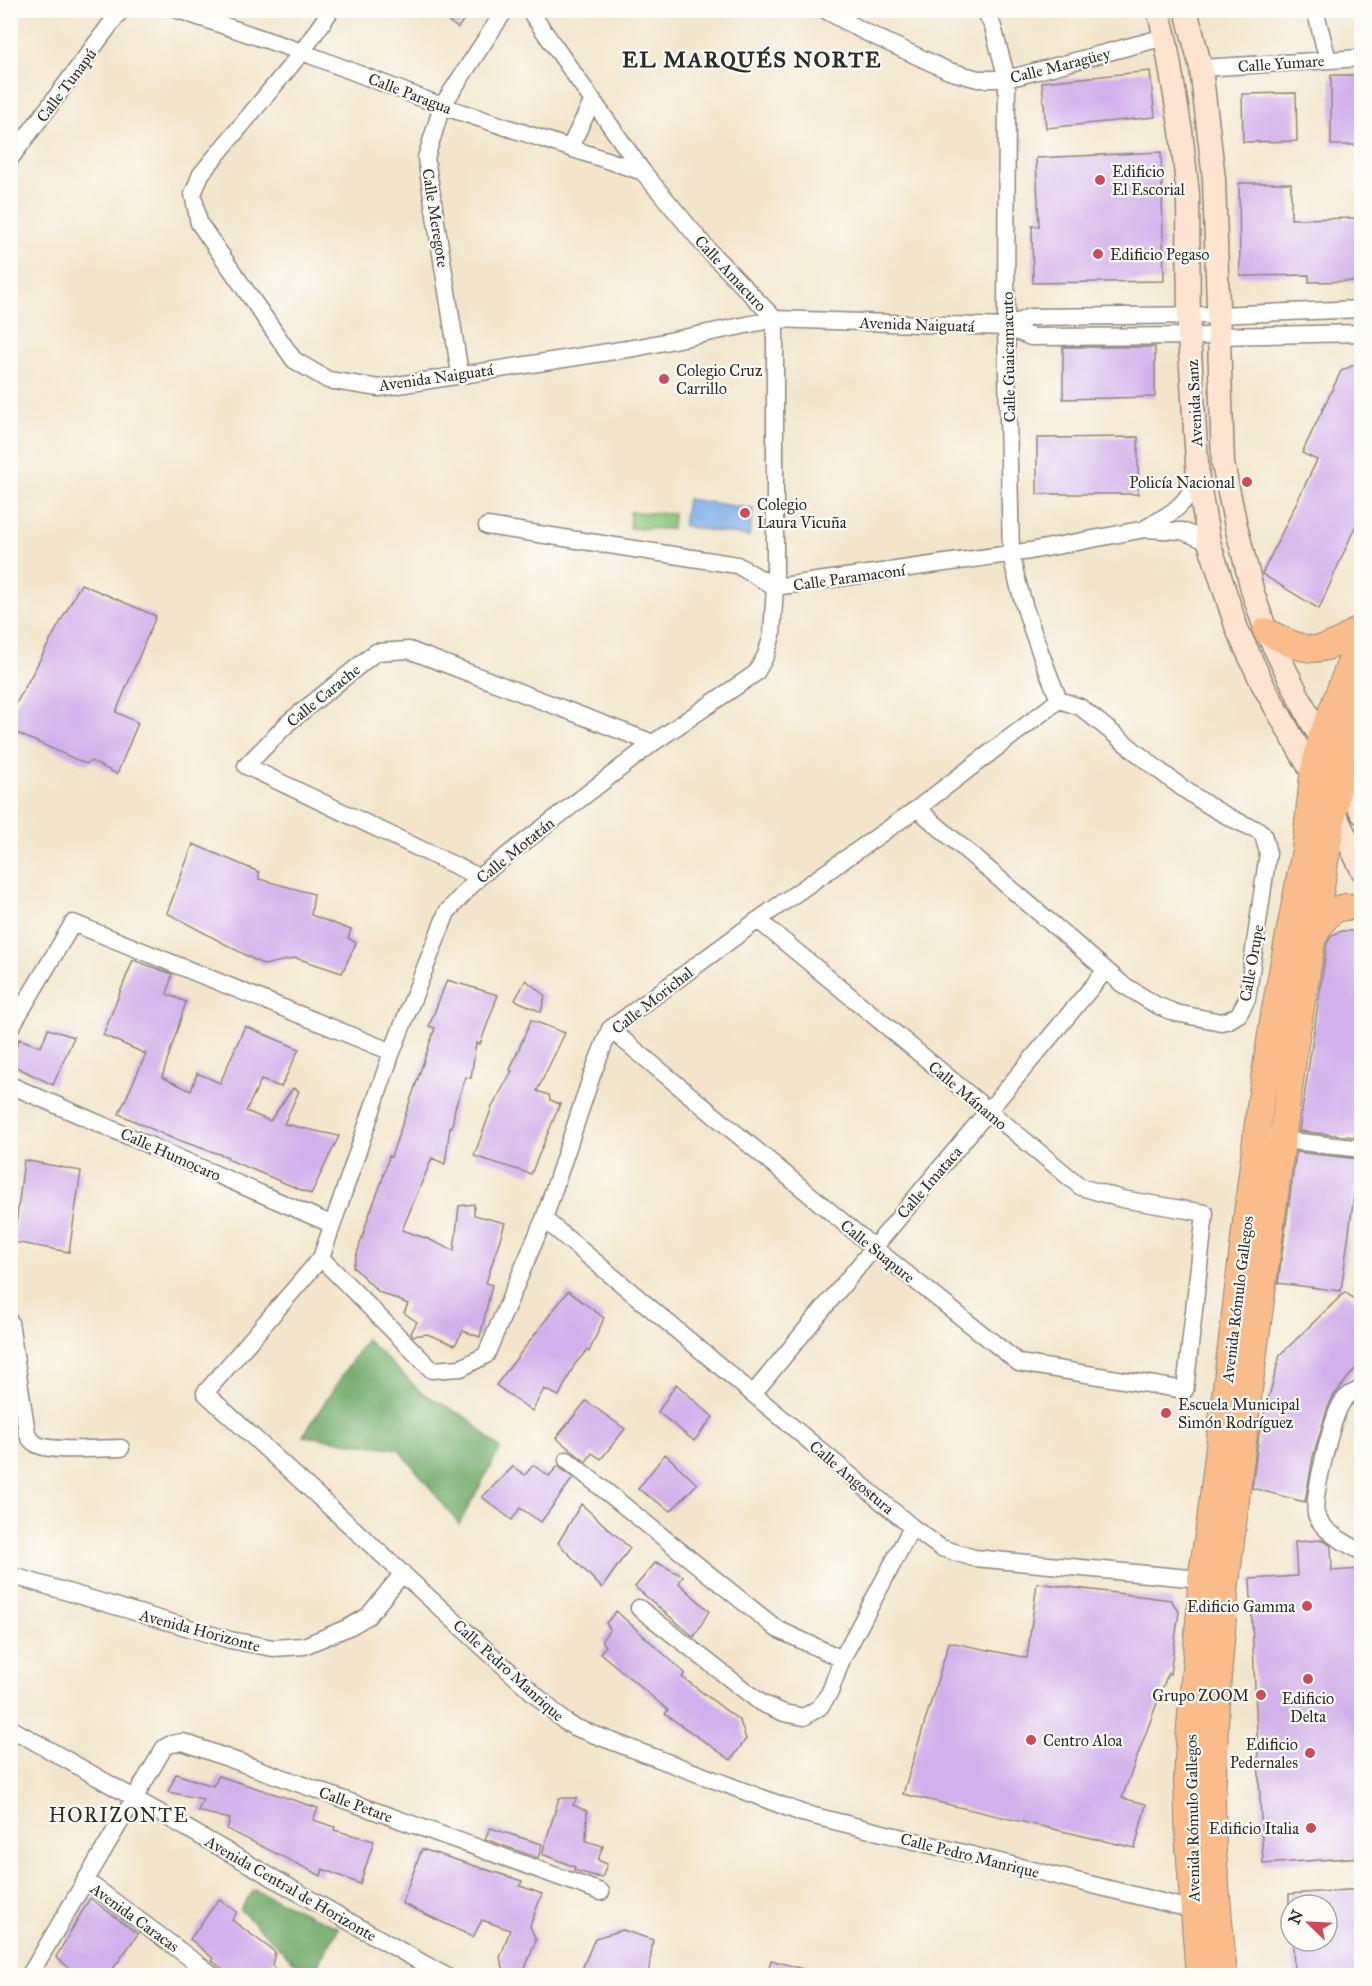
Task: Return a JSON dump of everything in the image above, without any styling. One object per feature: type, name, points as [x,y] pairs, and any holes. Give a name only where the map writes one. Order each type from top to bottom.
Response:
[{"type":"main road","points":[[1266,631],[1297,647],[1320,650],[1346,639],[1362,627]]},
{"type":"main road","name":"Avenida Rómulo Gallegos","points":[[1224,1976],[1213,1842],[1212,1801],[1224,1694],[1213,1581],[1269,1139],[1274,1014],[1305,850],[1313,776],[1321,739],[1362,632]]},
{"type":"main road","name":"Avenida Rómulo Gallegos","points":[[1269,1139],[1295,1044],[1347,730],[1362,689]]},
{"type":"main road","points":[[1314,935],[1329,913],[1340,907],[1362,908]]},
{"type":"main road","name":"Avenida Rómulo Gallegos","points":[[1199,1976],[1187,1780],[1200,1610],[1213,1581]]},
{"type":"street","name":"Calle Tunapú","points":[[10,159],[121,10]]},
{"type":"street","name":"Calle Paragua","points":[[178,10],[302,51],[442,106],[643,172]]},
{"type":"street","name":"Avenida Naiguatá","points":[[331,10],[302,51],[201,174],[193,194],[199,223],[294,360],[328,380],[379,388],[640,347],[775,319],[1006,327],[1031,337],[1189,325],[1362,333]]},
{"type":"street","name":"Calle Meregote","points":[[460,374],[426,158],[442,106],[505,10]]},
{"type":"street","name":"Calle Amacuro","points":[[529,10],[643,172],[709,251],[775,319],[775,587]]},
{"type":"street","name":"Calle Maragüey","points":[[825,10],[863,31],[949,71],[978,80],[1007,79],[1166,38]]},
{"type":"street","name":"Calle Guaicamacuto","points":[[985,10],[993,27],[1007,79],[1006,327],[1011,554],[1015,574],[1044,664],[1059,700]]},
{"type":"street","name":"Avenida Sanz","points":[[1158,10],[1166,38],[1181,131],[1188,194],[1189,325],[1198,479],[1209,542],[1237,629],[1263,685],[1295,738],[1362,870]]},
{"type":"street","name":"Avenida Sanz","points":[[1186,10],[1201,68],[1214,179],[1223,464],[1239,537],[1266,631],[1362,813]]},
{"type":"street","points":[[1316,10],[1328,60]]},
{"type":"street","name":"Calle Yumare","points":[[1201,68],[1362,58]]},
{"type":"street","points":[[570,147],[593,100]]},
{"type":"street","name":"Avenida Naiguatá","points":[[1218,326],[1362,309]]},
{"type":"street","name":"Calle Paramaconí","points":[[1145,529],[1184,502],[1198,479]]},
{"type":"street","name":"Calle Paramaconí","points":[[487,526],[737,565],[775,587],[1011,554],[1145,529],[1182,531],[1209,542]]},
{"type":"street","name":"Calle Motatán","points":[[321,1258],[392,1052],[447,912],[479,877],[653,743],[756,673],[766,656],[772,635],[775,587]]},
{"type":"street","name":"Calle Carache","points":[[479,877],[246,766],[289,722],[376,652],[409,650],[653,743]]},
{"type":"street","name":"Calle Morichal","points":[[321,1258],[432,1370],[461,1368],[486,1355],[544,1219],[592,1075],[610,1029],[758,920],[918,808],[1059,700]]},
{"type":"street","name":"Calle Orupe","points":[[918,808],[1106,970],[1140,995],[1176,1013],[1221,1022],[1234,1018],[1244,1007],[1247,999],[1268,846],[1263,834],[1193,796],[1080,706],[1059,700]]},
{"type":"street","name":"Calle Mánamo","points":[[758,920],[1081,1187],[1122,1199],[1205,1213],[1185,1390]]},
{"type":"street","points":[[10,1029],[73,923],[392,1052]]},
{"type":"street","name":"Calle Imataca","points":[[753,1394],[873,1247],[989,1112],[1106,970]]},
{"type":"street","name":"Calle Suapure","points":[[610,1029],[873,1247],[1019,1363],[1185,1390]]},
{"type":"street","name":"Calle Humocaro","points":[[10,1084],[331,1224]]},
{"type":"street","points":[[1269,1139],[1362,1149]]},
{"type":"street","name":"Calle Angostura","points":[[544,1219],[912,1527],[941,1548],[974,1558],[1213,1581]]},
{"type":"street","name":"Calle Pedro Manrique","points":[[321,1258],[205,1393],[564,1721],[574,1727],[802,1813],[1194,1910]]},
{"type":"street","points":[[10,1322],[27,1433],[31,1440],[38,1445],[51,1448],[121,1448]]},
{"type":"street","points":[[1362,1389],[1353,1392],[1340,1404],[1316,1492],[1316,1512],[1320,1523],[1347,1544],[1362,1552]]},
{"type":"street","points":[[567,1460],[777,1629],[842,1659]]},
{"type":"street","points":[[639,1608],[761,1703],[784,1713],[804,1717],[820,1707],[830,1692],[842,1659],[912,1527]]},
{"type":"street","name":"Avenida Horizonte","points":[[10,1575],[230,1640],[273,1648],[304,1646],[349,1628],[368,1616],[403,1573]]},
{"type":"street","name":"Avenida Central de Horizonte","points":[[10,1728],[446,1976]]},
{"type":"street","name":"Calle Petare","points":[[29,1976],[164,1748],[183,1742],[601,1892]]},
{"type":"street","name":"Avenida Caracas","points":[[85,1880],[214,1976]]},
{"type":"green space","points":[[630,512],[673,514],[672,529],[630,528]]},
{"type":"green space","points":[[366,1339],[422,1393],[469,1419],[500,1449],[459,1524],[399,1449],[303,1436]]},
{"type":"green space","points":[[254,1890],[339,1928],[311,1975],[308,1975],[240,1910]]},
{"type":"water","points":[[687,499],[753,509],[749,537],[683,526]]},
{"type":"building","points":[[432,10],[470,10],[458,28]]},
{"type":"building","points":[[1150,71],[1155,117],[1046,128],[1042,82]]},
{"type":"building","points":[[1331,75],[1362,75],[1362,145],[1331,145]]},
{"type":"building","points":[[1296,93],[1297,141],[1243,142],[1242,94]]},
{"type":"building","points":[[1161,152],[1164,281],[1033,283],[1032,226],[1039,226],[1036,158]]},
{"type":"building","points":[[1239,183],[1291,183],[1291,219],[1362,218],[1362,281],[1309,282],[1309,275],[1240,276]]},
{"type":"building","points":[[1063,347],[1155,347],[1155,397],[1063,399]]},
{"type":"building","points":[[1362,361],[1362,511],[1319,609],[1262,574],[1317,460],[1302,453],[1341,371]]},
{"type":"building","points":[[1138,437],[1138,494],[1037,494],[1037,438]]},
{"type":"building","points":[[81,584],[156,616],[116,712],[138,723],[117,774],[91,761],[86,764],[10,730],[10,715]]},
{"type":"building","points":[[193,844],[259,872],[259,879],[314,894],[311,915],[351,930],[348,938],[356,943],[342,973],[296,958],[264,965],[167,913]]},
{"type":"building","points":[[1342,931],[1362,931],[1362,1138],[1299,1131],[1327,944],[1332,935]]},
{"type":"building","points":[[133,960],[172,974],[167,994],[186,1002],[162,1077],[191,1091],[197,1073],[220,1083],[245,1026],[299,1049],[281,1087],[261,1080],[246,1111],[270,1121],[293,1088],[299,1091],[284,1124],[339,1136],[311,1194],[227,1159],[228,1157],[169,1137],[119,1114],[146,1054],[103,1035]]},
{"type":"building","points":[[447,980],[498,995],[480,1044],[476,1043],[471,1078],[466,1077],[455,1108],[445,1164],[432,1158],[402,1230],[454,1251],[459,1206],[474,1204],[474,1215],[505,1223],[486,1283],[492,1285],[480,1337],[463,1331],[455,1345],[427,1334],[413,1336],[411,1333],[417,1322],[404,1313],[408,1304],[379,1292],[353,1267],[389,1156],[391,1157],[435,1028],[429,1026]]},
{"type":"building","points":[[526,980],[545,996],[541,1012],[515,1000]]},
{"type":"building","points":[[531,1020],[565,1033],[537,1091],[549,1095],[550,1100],[560,1104],[531,1174],[474,1156],[492,1107],[512,1071],[510,1070]]},
{"type":"building","points":[[48,1029],[74,1037],[53,1085],[10,1064],[19,1039],[41,1047]]},
{"type":"building","points":[[1296,1152],[1359,1159],[1341,1291],[1278,1283]]},
{"type":"building","points":[[24,1160],[81,1171],[69,1252],[14,1242]]},
{"type":"building","points":[[568,1291],[604,1318],[589,1352],[587,1350],[575,1364],[559,1396],[544,1389],[532,1411],[496,1385]]},
{"type":"building","points":[[1345,1292],[1362,1305],[1362,1360],[1333,1397],[1327,1410],[1313,1457],[1305,1502],[1252,1488],[1259,1434],[1280,1355]]},
{"type":"building","points":[[676,1384],[713,1417],[694,1441],[658,1412]]},
{"type":"building","points":[[586,1401],[625,1429],[601,1459],[592,1453],[586,1462],[556,1438]]},
{"type":"building","points":[[665,1454],[697,1484],[671,1511],[638,1489]]},
{"type":"building","points":[[533,1465],[549,1476],[558,1466],[573,1478],[541,1522],[520,1508],[512,1520],[482,1497],[513,1467],[525,1475]]},
{"type":"building","points":[[581,1504],[630,1548],[602,1588],[558,1543]]},
{"type":"building","points":[[1323,1540],[1331,1546],[1332,1571],[1362,1569],[1362,1857],[1263,1864],[1250,1579],[1297,1576],[1295,1542]]},
{"type":"building","points":[[656,1562],[683,1576],[679,1583],[709,1611],[694,1637],[635,1587]]},
{"type":"building","name":"Centro Aloa","points":[[1037,1583],[1171,1600],[1179,1612],[1170,1674],[1168,1673],[1122,1798],[1146,1804],[1135,1848],[903,1794],[949,1642],[1027,1658]]},
{"type":"building","points":[[616,1611],[685,1673],[682,1677],[740,1721],[746,1739],[731,1760],[665,1714],[668,1710],[600,1653],[606,1646],[602,1640],[610,1629],[606,1623]]},
{"type":"building","points":[[176,1774],[213,1786],[219,1776],[318,1808],[313,1820],[335,1827],[334,1830],[374,1841],[360,1884],[323,1869],[321,1876],[227,1829],[230,1819],[198,1811],[203,1799],[168,1792]]},
{"type":"building","points":[[559,1798],[577,1798],[573,1805],[587,1811],[586,1841],[603,1846],[598,1860],[607,1864],[602,1878],[574,1870],[575,1867],[542,1854]]},
{"type":"building","points":[[490,1828],[542,1844],[538,1858],[485,1839]]},
{"type":"building","points":[[422,1849],[522,1881],[520,1886],[542,1894],[530,1926],[536,1940],[522,1976],[506,1976],[500,1958],[510,1930],[482,1920],[473,1937],[402,1903]]},
{"type":"building","points":[[1362,1889],[1362,1976],[1294,1976],[1293,1953],[1339,1953],[1339,1893],[1304,1893]]},
{"type":"building","points":[[90,1898],[138,1934],[108,1976],[79,1976],[56,1957]]},
{"type":"building","points":[[219,1899],[237,1912],[232,1920],[275,1952],[272,1966],[284,1976],[233,1976],[212,1961],[214,1959],[190,1939]]},
{"type":"building","points":[[623,1930],[653,1940],[648,1976],[579,1976],[595,1938]]},
{"type":"building","points":[[771,1960],[810,1971],[810,1976],[767,1976]]},
{"type":"place","name":"Edificio El Escorial","points":[[1100,180]]},
{"type":"place","name":"Edificio Pegaso","points":[[1098,254]]},
{"type":"place","name":"Colegio Cruz Carrillo","points":[[664,379]]},
{"type":"place","name":"Policía Nacional","points":[[1247,482]]},
{"type":"place","name":"Colegio Laura Vicuña","points":[[745,513]]},
{"type":"place","name":"Escuela Municipal Simón Rodríguez","points":[[1166,1413]]},
{"type":"place","name":"Edificio Gamma","points":[[1307,1606]]},
{"type":"place","name":"Edificio Delta","points":[[1308,1679]]},
{"type":"place","name":"Grupo ZOOM","points":[[1261,1695]]},
{"type":"place","name":"Centro Aloa","points":[[1031,1740]]},
{"type":"place","name":"Edificio Pedernales","points":[[1310,1753]]},
{"type":"place","name":"Edificio Italia","points":[[1311,1828]]},
{"type":"district","name":"EL MARQUÉS NORTE","points":[[752,59]]},
{"type":"district","name":"HORIZONTE","points":[[119,1815]]}]
